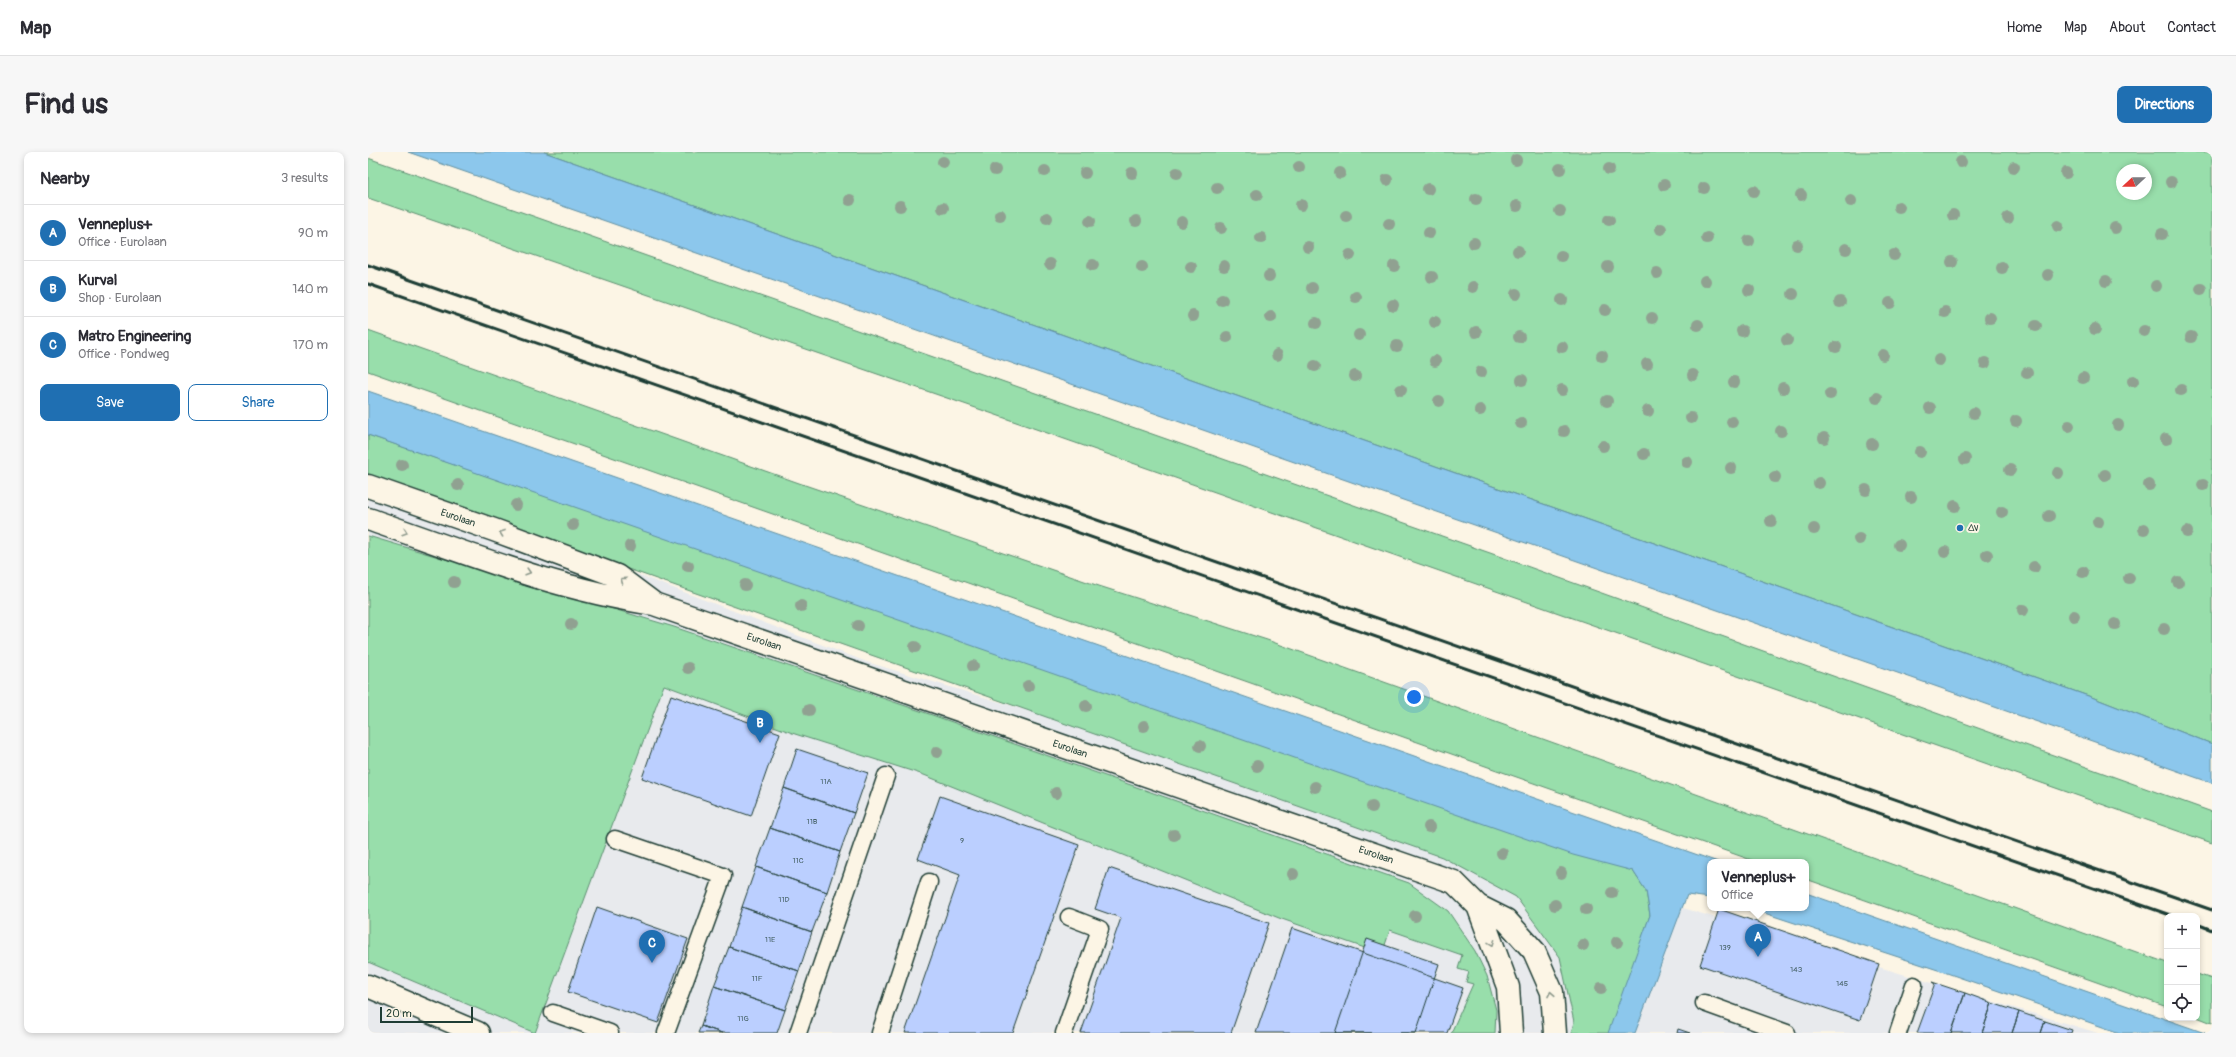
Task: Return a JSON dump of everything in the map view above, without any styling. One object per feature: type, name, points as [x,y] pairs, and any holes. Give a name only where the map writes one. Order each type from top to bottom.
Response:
[{"type":"main road","name":"Eurolaan","points":[[368,486],[494,530],[617,576],[654,604]]},
{"type":"main road","name":"Eurolaan","points":[[368,519],[484,559],[605,596],[654,604],[1454,882],[1478,906],[1506,920],[1534,951],[1552,992],[1555,1033]]},
{"type":"main road","name":"Eurolaan","points":[[1478,906],[1508,987],[1511,1033]]},
{"type":"main road","points":[[368,986],[478,1033]]},
{"type":"lane","points":[[798,1033],[886,776]]},
{"type":"lane","points":[[615,839],[723,876],[666,1033]]},
{"type":"lane","points":[[880,1033],[929,882]]},
{"type":"lane","points":[[1064,1033],[1100,929],[1069,917]]},
{"type":"lane","points":[[1898,1033],[1914,985]]},
{"type":"lane","points":[[1704,1003],[1787,1033]]},
{"type":"lane","points":[[554,1013],[610,1033]]},
{"type":"shaded area","points":[[368,478],[618,567],[867,662],[2098,1033],[368,1033]]},
{"type":"green space","name":"∆v","points":[[544,152],[2212,152],[2212,744],[2094,698]]},
{"type":"green space","points":[[368,158],[1490,553],[2212,812],[2212,843],[999,416],[368,198]]},
{"type":"green space","points":[[368,330],[799,483],[1099,586],[1267,640],[2164,962],[2164,1006],[1809,880],[1809,859],[1749,859],[368,371]]},
{"type":"green space","points":[[368,435],[1633,871],[1646,891],[1650,915],[1610,1033],[1571,1033],[1574,1022],[1560,957],[1516,897],[1442,857],[368,477]]},
{"type":"green space","points":[[368,536],[674,627],[935,716],[1409,883],[1448,911],[1475,951],[1487,976],[1496,1010],[1495,1033],[1451,1033],[1473,984],[1466,982],[1469,972],[1458,969],[1462,955],[1390,930],[1382,954],[1279,918],[924,775],[795,734],[664,685],[535,1033],[368,962]]},
{"type":"green space","points":[[2200,975],[2212,979],[2212,1023],[2200,1018]]},
{"type":"water","points":[[408,152],[544,152],[2094,698],[2212,744],[2212,783]]},
{"type":"water","points":[[368,391],[1709,859],[1707,859],[1707,898],[1687,895],[1635,1033],[1608,1033],[1650,915],[1646,891],[1633,871],[1573,855],[368,435]]},
{"type":"water","points":[[1809,894],[2164,1019],[2164,1021],[2171,1021],[2205,1033],[2120,1033],[1944,972],[1758,911],[1809,911]]},
{"type":"building","points":[[671,695],[780,733],[751,816],[642,778]]},
{"type":"building","points":[[797,749],[868,773],[854,813],[784,788]]},
{"type":"building","points":[[784,788],[854,813],[840,852],[770,828]]},
{"type":"building","points":[[940,796],[1079,845],[1013,1033],[905,1033],[960,875],[918,859]]},
{"type":"building","points":[[770,828],[840,852],[827,892],[756,867]]},
{"type":"building","points":[[756,867],[827,892],[812,932],[742,907]]},
{"type":"building","points":[[1109,868],[1269,923],[1231,1033],[1081,1033],[1121,918],[1095,909]]},
{"type":"building","points":[[597,907],[688,939],[658,1023],[568,992]]},
{"type":"building","points":[[742,907],[812,932],[799,971],[729,947]]},
{"type":"building","points":[[1718,911],[1725,911],[1879,964],[1860,1020],[1700,965]]},
{"type":"building","points":[[1292,928],[1463,988],[1447,1033],[1256,1033]]},
{"type":"building","points":[[1367,939],[1439,964],[1416,1033],[1335,1033]]},
{"type":"building","points":[[729,947],[799,971],[785,1010],[714,986]]},
{"type":"building","points":[[1932,982],[1965,993],[1951,1033],[1917,1033],[1935,984]]},
{"type":"building","points":[[714,986],[785,1010],[777,1033],[722,1033],[701,1026]]},
{"type":"building","points":[[1965,993],[1992,1003],[1982,1033],[1951,1033]]},
{"type":"building","points":[[1992,1003],[2019,1012],[2012,1033],[1982,1033]]},
{"type":"building","points":[[2019,1012],[2045,1021],[2041,1033],[2012,1033]]},
{"type":"building","points":[[2045,1021],[2072,1030],[2071,1033],[2041,1033]]},
{"type":"building","points":[[701,1026],[722,1033],[698,1033]]},
{"type":"building","points":[[1678,1029],[1690,1033],[1677,1033]]},
{"type":"railway","points":[[368,265],[2212,910]]},
{"type":"railway","points":[[368,284],[2164,913]]},
{"type":"railway","points":[[2200,925],[2212,930]]},
{"type":"place","name":"∆v","points":[[1960,528]]},
{"type":"place","name":"Kurval","points":[[760,743]]},
{"type":"place","name":"Venneplus+","points":[[1758,957]]},
{"type":"place","name":"Matro Engineering","points":[[652,963]]}]
